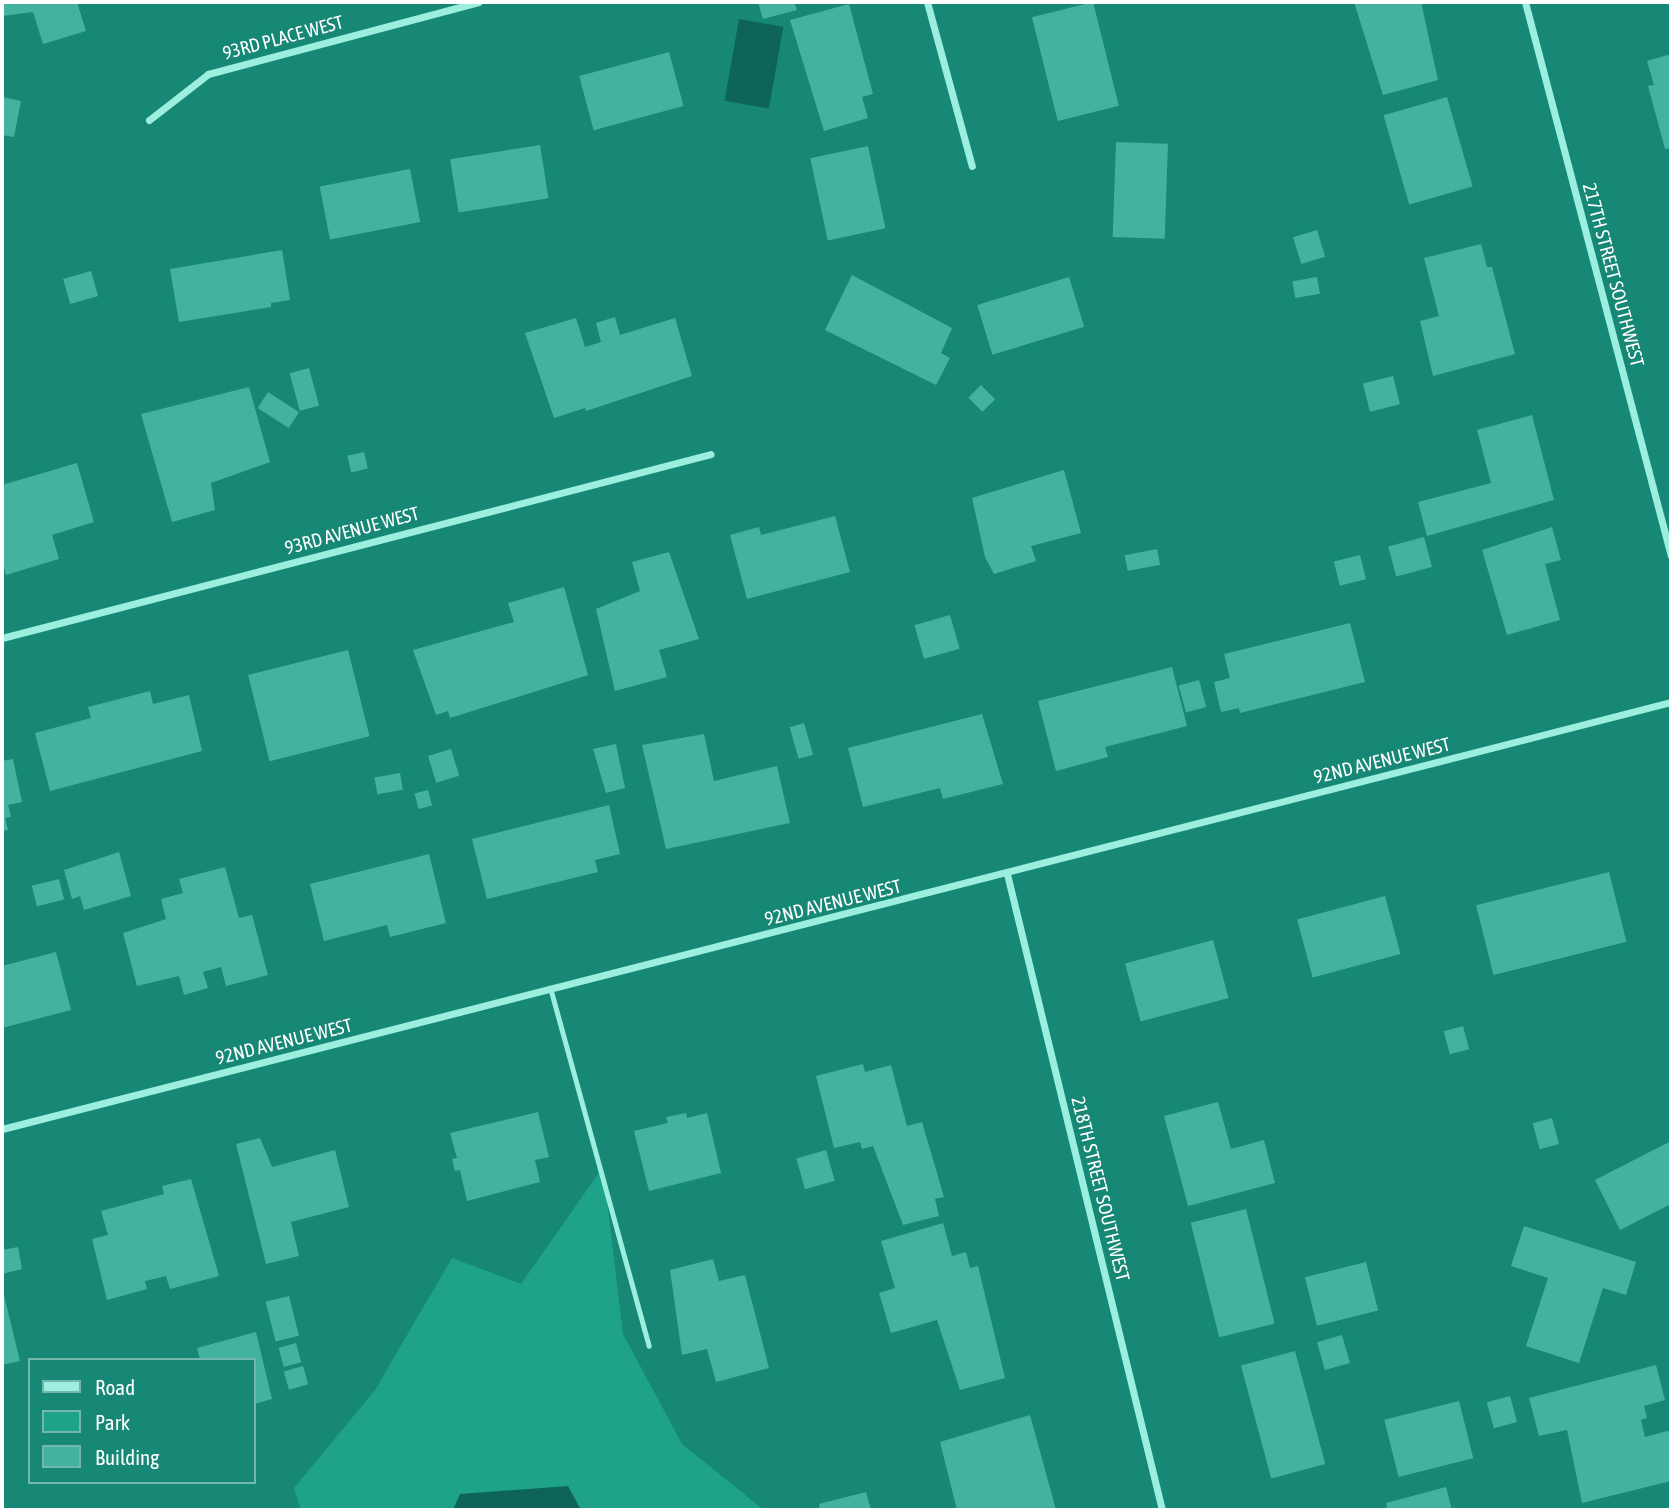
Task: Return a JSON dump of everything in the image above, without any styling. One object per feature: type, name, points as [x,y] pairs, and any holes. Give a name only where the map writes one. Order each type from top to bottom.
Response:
[{"type":"street","name":"93RD PLACE WEST","points":[[149,120],[208,74],[480,2]]},
{"type":"street","points":[[928,2],[972,166]]},
{"type":"street","name":"217TH STREET SOUTHWEST","points":[[1525,2],[1671,556]]},
{"type":"street","name":"93RD AVENUE WEST","points":[[2,638],[710,454]]},
{"type":"street","name":"92ND AVENUE WEST","points":[[2,1129],[551,991],[1671,702]]},
{"type":"street","name":"218TH STREET SOUTHWEST","points":[[1007,874],[1162,1510]]},
{"type":"lane","points":[[551,991],[649,1346]]},
{"type":"green space","points":[[603,1167],[623,1334],[682,1444],[764,1510],[301,1510],[294,1488],[375,1390],[452,1258],[521,1284]]},
{"type":"water","points":[[739,19],[783,27],[769,109],[725,101]]},
{"type":"water","points":[[568,1486],[581,1510],[453,1510],[460,1494]]},
{"type":"building","points":[[2,2],[77,2],[86,31],[43,44],[33,12],[2,16]]},
{"type":"building","points":[[758,2],[794,2],[797,10],[763,19]]},
{"type":"building","points":[[1093,2],[1119,106],[1058,121],[1032,17]]},
{"type":"building","points":[[1354,2],[1421,2],[1438,80],[1383,95]]},
{"type":"building","points":[[849,4],[873,94],[862,97],[868,118],[824,131],[790,20]]},
{"type":"building","points":[[669,52],[683,106],[594,130],[579,76]]},
{"type":"building","points":[[1671,54],[1671,148],[1665,149],[1648,86],[1654,85],[1647,61]]},
{"type":"building","points":[[2,97],[21,101],[14,137],[2,135]]},
{"type":"building","points":[[1447,97],[1473,186],[1409,205],[1384,115]]},
{"type":"building","points":[[1116,142],[1168,144],[1165,239],[1113,237]]},
{"type":"building","points":[[540,145],[548,198],[459,213],[450,159]]},
{"type":"building","points":[[868,146],[885,228],[828,240],[810,158]]},
{"type":"building","points":[[410,169],[420,222],[330,240],[320,187]]},
{"type":"building","points":[[1317,230],[1325,257],[1301,264],[1293,237]]},
{"type":"building","points":[[1481,244],[1487,267],[1492,267],[1515,354],[1433,376],[1420,321],[1439,316],[1424,258]]},
{"type":"building","points":[[282,250],[290,300],[271,303],[271,307],[179,322],[170,269]]},
{"type":"building","points":[[91,271],[98,296],[70,304],[63,279]]},
{"type":"building","points":[[852,275],[952,328],[941,353],[950,358],[936,385],[825,330]]},
{"type":"building","points":[[1069,277],[1084,327],[992,355],[977,305]]},
{"type":"building","points":[[1317,277],[1320,294],[1295,298],[1292,281]]},
{"type":"building","points":[[615,317],[620,335],[675,318],[692,376],[586,411],[585,408],[554,418],[525,333],[576,318],[585,347],[601,342],[596,323]]},
{"type":"building","points":[[309,368],[319,406],[300,411],[290,373]]},
{"type":"building","points":[[1393,376],[1400,404],[1370,412],[1363,383]]},
{"type":"building","points":[[981,385],[995,399],[982,412],[968,398]]},
{"type":"building","points":[[249,387],[270,462],[211,483],[215,510],[172,522],[141,414]]},
{"type":"building","points":[[268,392],[299,412],[289,428],[258,408]]},
{"type":"building","points":[[1532,415],[1554,500],[1427,536],[1418,502],[1491,483],[1477,430]]},
{"type":"building","points":[[364,452],[368,469],[351,472],[347,456]]},
{"type":"building","points":[[77,463],[94,522],[52,535],[59,559],[6,575],[2,561],[2,485]]},
{"type":"building","points":[[1064,470],[1081,533],[1031,546],[1036,561],[994,574],[985,557],[972,498]]},
{"type":"building","points":[[835,516],[850,572],[747,599],[730,535],[759,527],[761,535]]},
{"type":"building","points":[[1552,527],[1561,560],[1545,564],[1560,620],[1507,635],[1482,550]]},
{"type":"building","points":[[1424,537],[1432,567],[1396,577],[1388,547]]},
{"type":"building","points":[[1157,549],[1160,565],[1128,571],[1125,555]]},
{"type":"building","points":[[669,552],[699,639],[659,650],[667,677],[615,691],[596,609],[640,591],[632,562]]},
{"type":"building","points":[[1360,555],[1366,579],[1340,586],[1334,562]]},
{"type":"building","points":[[564,587],[588,675],[450,718],[448,711],[436,715],[413,650],[514,622],[508,603]]},
{"type":"building","points":[[950,615],[960,649],[924,659],[914,625]]},
{"type":"building","points":[[1350,623],[1365,682],[1240,713],[1239,708],[1221,712],[1214,682],[1230,678],[1224,654]]},
{"type":"building","points":[[348,650],[370,736],[270,761],[248,675]]},
{"type":"building","points":[[1172,667],[1187,726],[1105,747],[1108,757],[1056,771],[1038,701]]},
{"type":"building","points":[[1199,680],[1206,707],[1186,712],[1179,685]]},
{"type":"building","points":[[150,691],[153,704],[189,695],[202,751],[50,791],[35,733],[91,718],[88,707]]},
{"type":"building","points":[[982,714],[1003,784],[943,799],[940,788],[863,807],[848,748]]},
{"type":"building","points":[[804,723],[813,755],[799,759],[790,727]]},
{"type":"building","points":[[704,734],[714,781],[777,766],[790,823],[666,849],[642,745]]},
{"type":"building","points":[[616,744],[625,788],[606,793],[593,749]]},
{"type":"building","points":[[451,749],[459,776],[436,783],[428,756]]},
{"type":"building","points":[[13,759],[22,802],[8,805],[11,817],[5,818],[8,830],[2,831],[2,761]]},
{"type":"building","points":[[400,773],[403,790],[377,794],[374,778]]},
{"type":"building","points":[[428,790],[432,805],[419,809],[414,794]]},
{"type":"building","points":[[609,805],[620,854],[595,860],[598,872],[487,899],[472,839]]},
{"type":"building","points":[[119,852],[131,896],[84,910],[80,896],[72,899],[64,870]]},
{"type":"building","points":[[429,854],[446,923],[390,937],[387,925],[324,941],[310,884]]},
{"type":"building","points":[[225,867],[239,918],[252,915],[268,975],[226,986],[221,967],[203,972],[208,988],[184,995],[179,976],[137,986],[123,933],[166,919],[161,899],[183,893],[179,879]]},
{"type":"building","points":[[1609,872],[1626,942],[1493,975],[1476,905]]},
{"type":"building","points":[[59,879],[64,899],[37,906],[32,886]]},
{"type":"building","points":[[1385,896],[1401,954],[1313,978],[1297,920]]},
{"type":"building","points":[[1213,940],[1229,998],[1141,1022],[1125,964]]},
{"type":"building","points":[[56,952],[71,1010],[2,1028],[2,966]]},
{"type":"building","points":[[1463,1026],[1469,1049],[1450,1054],[1444,1031]]},
{"type":"building","points":[[863,1064],[865,1072],[891,1065],[907,1126],[922,1122],[944,1197],[935,1199],[939,1216],[903,1225],[873,1146],[862,1149],[860,1142],[834,1148],[816,1076]]},
{"type":"building","points":[[1218,1102],[1231,1149],[1264,1140],[1275,1183],[1188,1206],[1164,1116]]},
{"type":"building","points":[[538,1112],[549,1157],[535,1160],[540,1182],[467,1201],[460,1170],[455,1171],[452,1159],[457,1158],[450,1133]]},
{"type":"building","points":[[686,1113],[687,1118],[707,1113],[721,1173],[649,1191],[634,1131],[668,1123],[666,1117]]},
{"type":"building","points":[[1552,1118],[1559,1144],[1540,1149],[1533,1123]]},
{"type":"building","points":[[260,1138],[272,1167],[335,1150],[349,1207],[291,1222],[299,1256],[266,1264],[236,1144]]},
{"type":"building","points":[[1671,1141],[1671,1204],[1620,1230],[1595,1180]]},
{"type":"building","points":[[826,1150],[835,1181],[805,1189],[796,1159]]},
{"type":"building","points":[[191,1179],[219,1276],[170,1289],[166,1276],[145,1281],[147,1289],[107,1300],[92,1239],[108,1235],[101,1211],[164,1194],[162,1186]]},
{"type":"building","points":[[1246,1209],[1275,1323],[1219,1337],[1191,1223]]},
{"type":"building","points":[[943,1223],[952,1256],[966,1252],[970,1268],[978,1266],[1005,1378],[960,1390],[937,1320],[891,1333],[879,1293],[895,1288],[881,1241]]},
{"type":"building","points":[[1524,1226],[1636,1262],[1626,1295],[1603,1288],[1579,1363],[1526,1346],[1548,1278],[1511,1266]]},
{"type":"building","points":[[18,1247],[22,1269],[2,1274],[2,1250]]},
{"type":"building","points":[[713,1259],[719,1281],[745,1275],[769,1368],[716,1382],[707,1349],[682,1355],[670,1270]]},
{"type":"building","points":[[1366,1262],[1378,1311],[1317,1326],[1305,1277]]},
{"type":"building","points":[[2,1287],[20,1361],[2,1365]]},
{"type":"building","points":[[289,1296],[299,1336],[276,1342],[266,1302]]},
{"type":"building","points":[[256,1332],[272,1399],[256,1403],[256,1358],[200,1358],[197,1348]]},
{"type":"building","points":[[1342,1335],[1350,1363],[1325,1370],[1317,1342]]},
{"type":"building","points":[[296,1343],[301,1362],[284,1367],[279,1348]]},
{"type":"building","points":[[1295,1351],[1325,1464],[1271,1479],[1241,1365]]},
{"type":"building","points":[[1656,1365],[1665,1400],[1644,1406],[1647,1418],[1641,1420],[1645,1437],[1671,1430],[1671,1481],[1582,1503],[1567,1430],[1539,1436],[1529,1398]]},
{"type":"building","points":[[303,1366],[308,1384],[289,1390],[284,1372]]},
{"type":"building","points":[[1510,1396],[1517,1422],[1494,1428],[1487,1402]]},
{"type":"building","points":[[1459,1401],[1473,1458],[1399,1477],[1384,1420]]},
{"type":"building","points":[[1030,1415],[1056,1510],[957,1510],[940,1442]]},
{"type":"building","points":[[1446,1487],[1452,1510],[1388,1510],[1386,1503]]},
{"type":"building","points":[[866,1492],[871,1510],[820,1510],[819,1504]]}]
